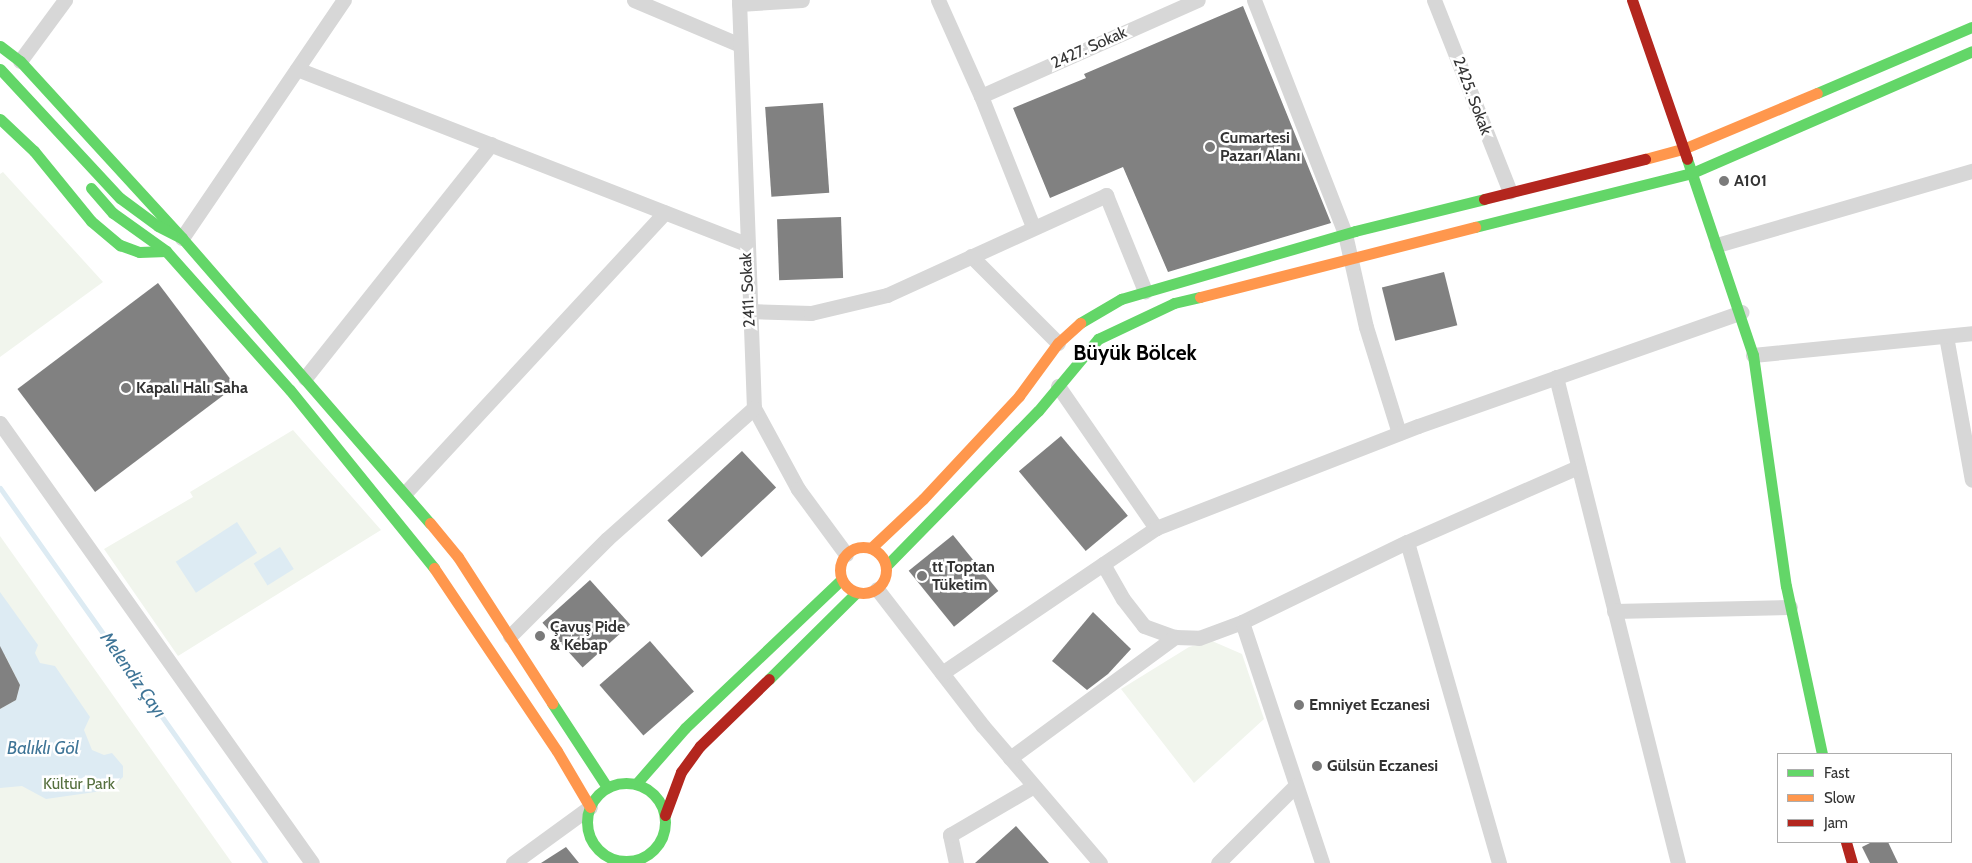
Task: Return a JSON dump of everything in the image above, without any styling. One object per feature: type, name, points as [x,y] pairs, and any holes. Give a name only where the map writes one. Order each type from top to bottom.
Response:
[{"type":"main road","points":[[1632,0],[1741,312],[1753,354],[1790,607],[1822,753]]},
{"type":"main road","points":[[871,548],[923,499],[1019,396],[1058,343],[1084,319],[1121,299],[1345,234],[1683,149],[1972,27]]},
{"type":"main road","points":[[0,46],[20,61],[182,238],[406,492],[458,557],[608,787]]},
{"type":"main road","points":[[886,566],[1038,411],[1098,340],[1141,317],[1174,303],[1350,257],[1692,173],[1972,51]]},
{"type":"main road","points":[[0,69],[120,198],[158,226],[182,238]]},
{"type":"main road","points":[[0,119],[34,151],[91,221],[120,245],[139,252],[166,250]]},
{"type":"main road","points":[[80,176],[113,213],[166,250],[290,390],[416,544],[461,604],[557,750],[590,807],[588,830],[593,842],[601,852],[615,861],[634,860],[655,849]]},
{"type":"main road","points":[[858,547],[871,548],[879,553],[886,566],[886,576],[877,589],[869,593],[856,593],[841,580],[840,564],[846,554],[858,547]]},
{"type":"main road","points":[[636,784],[685,728],[841,580]]},
{"type":"main road","points":[[656,863],[655,849],[665,826],[665,814],[681,772],[700,746],[856,593]]},
{"type":"main road","points":[[590,807],[608,787],[620,783],[636,784],[652,792],[665,814]]},
{"type":"main road","points":[[1846,843],[1852,863]]},
{"type":"street","points":[[20,61],[65,0]]},
{"type":"street","points":[[182,238],[344,0]]},
{"type":"street","points":[[634,0],[740,45]]},
{"type":"street","points":[[739,2],[802,0]]},
{"type":"street","points":[[938,0],[981,96],[1033,227]]},
{"type":"street","name":"2427. Sokak","points":[[981,96],[1198,0]]},
{"type":"street","points":[[1254,0],[1345,234],[1366,327],[1399,433]]},
{"type":"street","name":"2425. Sokak","points":[[1434,0],[1510,192]]},
{"type":"street","name":"2411. Sokak","points":[[739,2],[746,244],[754,408],[798,489],[846,554]]},
{"type":"street","points":[[297,69],[746,244]]},
{"type":"street","points":[[305,378],[491,144]]},
{"type":"street","points":[[1717,246],[1972,171]]},
{"type":"street","points":[[749,311],[811,313],[887,295],[1106,195],[1145,291]]},
{"type":"street","points":[[406,492],[665,212]]},
{"type":"street","points":[[971,256],[1058,343]]},
{"type":"street","points":[[942,673],[1156,528],[1399,433],[1741,312]]},
{"type":"street","points":[[1753,354],[1972,333]]},
{"type":"street","points":[[1946,336],[1972,480]]},
{"type":"street","points":[[1556,377],[1678,863]]},
{"type":"street","points":[[1058,386],[1156,528]]},
{"type":"street","points":[[510,636],[607,539],[754,408]]},
{"type":"street","points":[[0,423],[312,863]]},
{"type":"street","points":[[1103,564],[1123,599],[1144,626],[1175,637],[1199,638],[1242,622],[1406,542],[1578,467]]},
{"type":"street","points":[[1406,542],[1499,863]]},
{"type":"street","points":[[877,589],[1010,758],[1100,863]]},
{"type":"street","points":[[1614,611],[1790,607]]},
{"type":"street","points":[[1242,622],[1322,863]]},
{"type":"street","points":[[1010,758],[1175,637]]},
{"type":"street","points":[[1218,863],[1296,785]]},
{"type":"street","points":[[956,863],[950,835],[1034,786]]},
{"type":"street","points":[[513,863],[590,807]]},
{"type":"green space","points":[[3,172],[103,282],[0,357],[0,174]]},
{"type":"green space","points":[[293,430],[381,530],[178,656],[104,549],[193,497],[190,492]]},
{"type":"green space","name":"Kültür Park","points":[[0,536],[232,863],[0,863]]},
{"type":"green space","points":[[1212,641],[1242,654],[1264,719],[1194,783],[1121,689],[1189,647]]},
{"type":"water","points":[[237,522],[257,553],[196,593],[176,562]]},
{"type":"water","points":[[280,547],[294,569],[267,585],[254,563]]},
{"type":"water","name":"Balıklı Göl","points":[[0,592],[38,645],[35,653],[40,663],[55,666],[90,717],[84,730],[92,750],[104,755],[112,753],[123,766],[123,777],[109,790],[46,799],[22,786],[0,788],[0,709],[16,700],[20,685],[5,655],[0,654]]},
{"type":"building","name":"Cumartesi Pazarı Alanı","points":[[1243,6],[1331,223],[1168,272],[1123,167],[1050,198],[1013,108],[1086,78],[1084,74]]},
{"type":"building","points":[[823,103],[829,193],[771,197],[765,107]]},
{"type":"building","points":[[841,217],[843,278],[779,280],[777,219]]},
{"type":"building","points":[[1444,272],[1457,325],[1395,341],[1382,287]]},
{"type":"building","name":"Kapalı Halı Saha","points":[[158,283],[236,386],[95,492],[17,389]]},
{"type":"building","points":[[1061,436],[1128,516],[1086,551],[1019,471]]},
{"type":"building","points":[[742,451],[776,488],[702,557],[667,521]]},
{"type":"building","points":[[953,535],[998,591],[954,627],[909,571]]},
{"type":"building","points":[[590,580],[630,625],[583,667],[542,623]]},
{"type":"building","points":[[1093,612],[1131,649],[1108,674],[1087,690],[1052,661]]},
{"type":"building","points":[[650,641],[694,692],[643,736],[599,685]]},
{"type":"building","points":[[0,646],[20,685],[16,700],[0,709]]},
{"type":"building","points":[[1016,826],[1049,863],[975,863]]},
{"type":"building","points":[[1870,843],[1888,843],[1898,863],[1870,863],[1862,847]]},
{"type":"building","points":[[566,847],[579,863],[541,863]]},
{"type":"waterway","name":"Melendiz Çayı","points":[[0,488],[266,863]]},
{"type":"traffic: fast","points":[[1817,93],[1972,27]]},
{"type":"traffic: fast","points":[[0,46],[20,61],[182,238]]},
{"type":"traffic: fast","points":[[1475,227],[1692,173],[1972,51]]},
{"type":"traffic: fast","points":[[0,69],[120,198],[158,226],[182,238],[430,523]]},
{"type":"traffic: fast","points":[[0,119],[34,151],[91,221],[120,245],[139,252],[166,251]]},
{"type":"traffic: fast","points":[[1687,159],[1753,355],[1786,586],[1822,753]]},
{"type":"traffic: fast","points":[[91,188],[113,213],[166,251],[290,390],[434,568]]},
{"type":"traffic: fast","points":[[1080,323],[1121,299],[1355,231],[1484,199]]},
{"type":"traffic: fast","points":[[886,566],[1038,411],[1098,339],[1174,303],[1200,297]]},
{"type":"traffic: fast","points":[[636,784],[685,728],[841,580]]},
{"type":"traffic: fast","points":[[769,679],[856,593]]},
{"type":"traffic: fast","points":[[552,703],[607,787]]},
{"type":"traffic: fast","points":[[626,783],[641,786],[654,794],[662,807],[665,822],[662,837],[654,850],[641,858],[626,861],[611,858],[598,850],[590,837],[587,822],[590,807],[598,794],[611,786],[626,783]]},
{"type":"traffic: slow","points":[[1645,159],[1683,149],[1817,93]]},
{"type":"traffic: slow","points":[[1200,297],[1475,227]]},
{"type":"traffic: slow","points":[[871,548],[923,499],[1019,396],[1058,343],[1080,323]]},
{"type":"traffic: slow","points":[[430,523],[458,557],[552,703]]},
{"type":"traffic: slow","points":[[858,547],[868,547],[880,553],[885,561],[886,570],[885,579],[880,587],[872,592],[858,593],[850,590],[843,583],[840,575],[840,565],[843,557],[850,550],[858,547]]},
{"type":"traffic: slow","points":[[434,568],[557,751],[590,807]]},
{"type":"traffic: jam","points":[[1632,0],[1687,159]]},
{"type":"traffic: jam","points":[[1484,199],[1645,159]]},
{"type":"traffic: jam","points":[[665,815],[681,772],[700,746],[769,679]]},
{"type":"traffic: jam","points":[[1846,843],[1852,863]]},
{"type":"place","name":"Cumartesi Pazarı Alanı","points":[[1210,147]]},
{"type":"place","name":"A101","points":[[1724,181]]},
{"type":"place","name":"Kapalı Halı Saha","points":[[126,388]]},
{"type":"place","name":"tt Toptan Tüketim","points":[[922,576]]},
{"type":"place","name":"Çavuş Pide & Kebap","points":[[540,636]]},
{"type":"place","name":"Emniyet Eczanesi","points":[[1299,705]]},
{"type":"place","name":"Gülsün Eczanesi","points":[[1317,766]]},
{"type":"district","name":"Büyük Bölcek","points":[[1135,353]]}]
